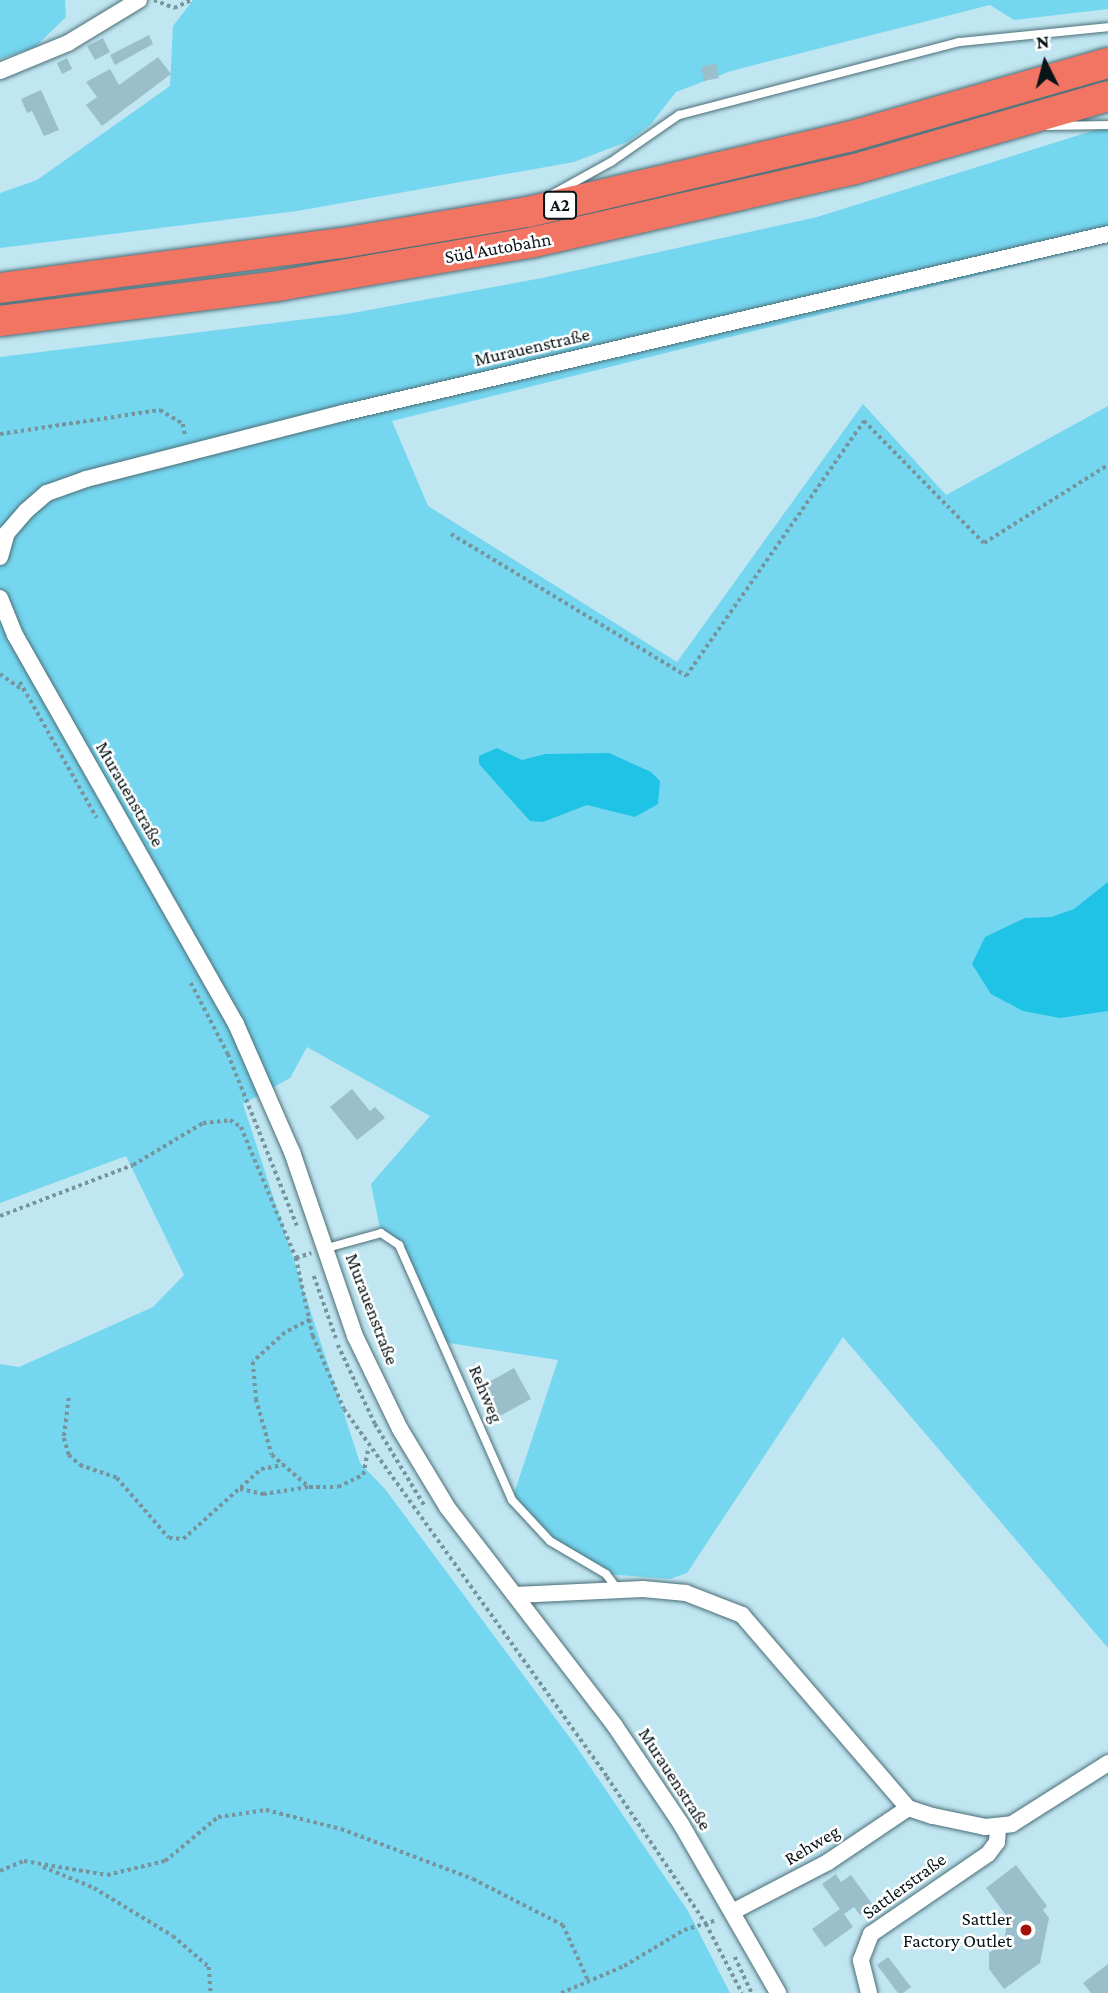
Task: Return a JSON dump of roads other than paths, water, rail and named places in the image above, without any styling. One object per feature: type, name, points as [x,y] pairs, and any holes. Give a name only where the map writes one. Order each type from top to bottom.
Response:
[{"type":"highway","name":"Süd Autobahn","points":[[0,288],[342,243],[528,212],[848,137],[1108,63]]},
{"type":"highway","name":"Süd Autobahn","points":[[0,321],[283,285],[534,243],[687,211],[1014,126],[1108,96]]},
{"type":"street","points":[[0,71],[68,43],[139,0]]},
{"type":"street","name":"Murauenstraße","points":[[0,556],[7,533],[47,494],[188,451],[1108,234]]},
{"type":"street","name":"Murauenstraße","points":[[0,598],[22,648],[236,1024],[327,1248],[355,1336],[400,1429],[447,1507],[615,1726],[734,1911],[778,1993]]},
{"type":"street","points":[[515,1595],[618,1590],[686,1593],[742,1615],[908,1808],[949,1821],[1000,1826],[1029,1817],[1108,1763]]},
{"type":"street","name":"Rehweg","points":[[734,1911],[828,1863],[908,1808]]},
{"type":"street","name":"Sattlerstraße","points":[[869,1993],[861,1960],[871,1934],[903,1908],[988,1854],[997,1842],[1000,1826]]},
{"type":"lane","points":[[528,212],[679,115],[960,41],[1108,27]]},
{"type":"lane","points":[[1014,126],[1108,125]]},
{"type":"lane","name":"Rehweg","points":[[327,1248],[381,1233],[400,1245],[512,1500],[550,1541],[606,1574],[618,1590]]},
{"type":"place","name":"Sattler Factory Outlet","points":[[1026,1930]]}]
